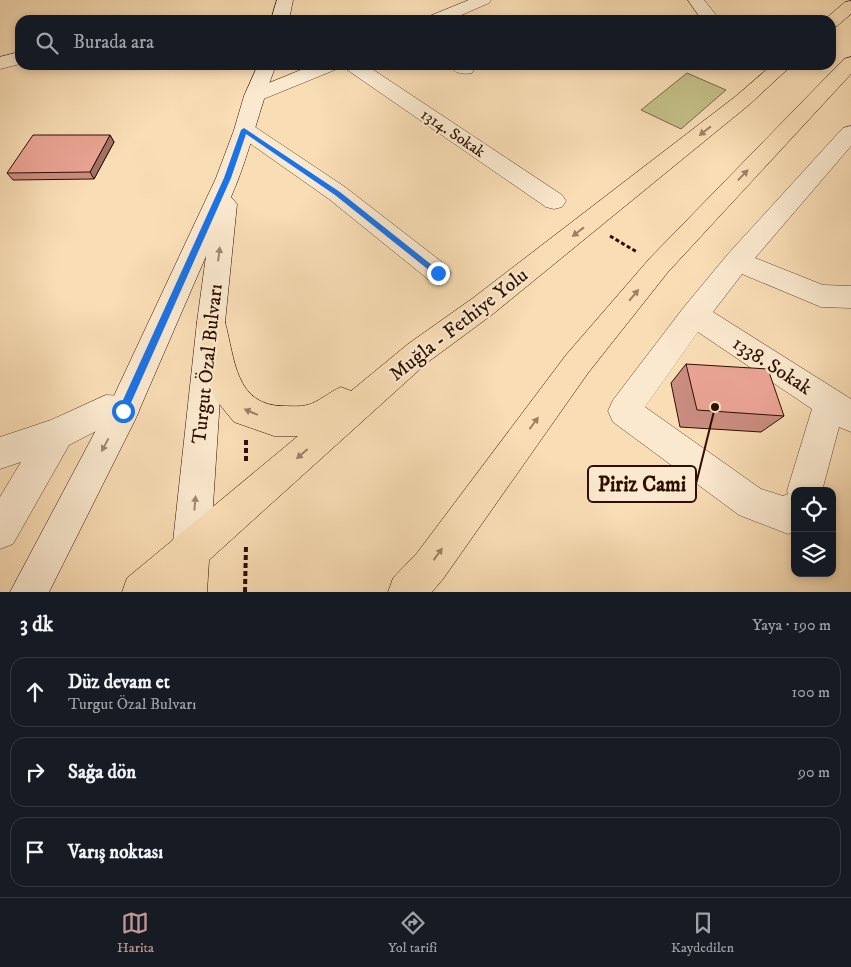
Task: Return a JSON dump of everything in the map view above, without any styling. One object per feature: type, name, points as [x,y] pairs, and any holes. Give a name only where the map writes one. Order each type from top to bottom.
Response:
[{"type":"highway","points":[[836,18],[851,6]]},
{"type":"highway","points":[[407,592],[430,566],[577,364],[659,265],[851,63]]},
{"type":"highway","name":"Muğla - Fethiye Yolu","points":[[141,592],[418,353],[483,306],[589,223],[743,100],[777,70]]},
{"type":"highway","points":[[211,322],[227,390],[245,411],[274,421],[311,422],[418,353]]},
{"type":"highway","points":[[188,592],[190,551]]},
{"type":"street","points":[[281,15],[284,0]]},
{"type":"street","points":[[448,15],[483,0]]},
{"type":"street","points":[[696,0],[707,15]]},
{"type":"street","points":[[0,63],[15,59]]},
{"type":"street","name":"Turgut Özal Bulvarı","points":[[29,592],[123,411],[228,178],[254,96],[265,70]]},
{"type":"street","points":[[254,96],[318,70]]},
{"type":"street","name":"1314. Sokak","points":[[360,70],[554,201]]},
{"type":"street","points":[[244,130],[337,193],[438,273]]},
{"type":"street","points":[[791,513],[788,516],[751,503],[624,410],[694,315],[737,261],[851,133]]},
{"type":"street","name":"Turgut Özal Bulvarı","points":[[190,551],[211,322],[228,178]]},
{"type":"street","points":[[737,261],[821,296],[851,297]]},
{"type":"street","name":"1338. Sokak","points":[[694,315],[841,410]]},
{"type":"street","points":[[0,453],[56,434],[106,410],[123,411]]},
{"type":"street","points":[[806,487],[841,410]]},
{"type":"street","points":[[0,531],[56,434]]},
{"type":"path","points":[[589,223],[659,265]]},
{"type":"shaded area","points":[[687,73],[726,90],[681,129],[641,110]]},
{"type":"building","points":[[33,135],[110,135],[90,172],[7,173]]},
{"type":"building","points":[[686,364],[768,369],[784,416],[697,410]]},
{"type":"place","name":"Piriz Cami","points":[[715,407]]},
{"type":"route","points":[[123,411],[228,178],[244,130],[337,193],[438,273]]}]
